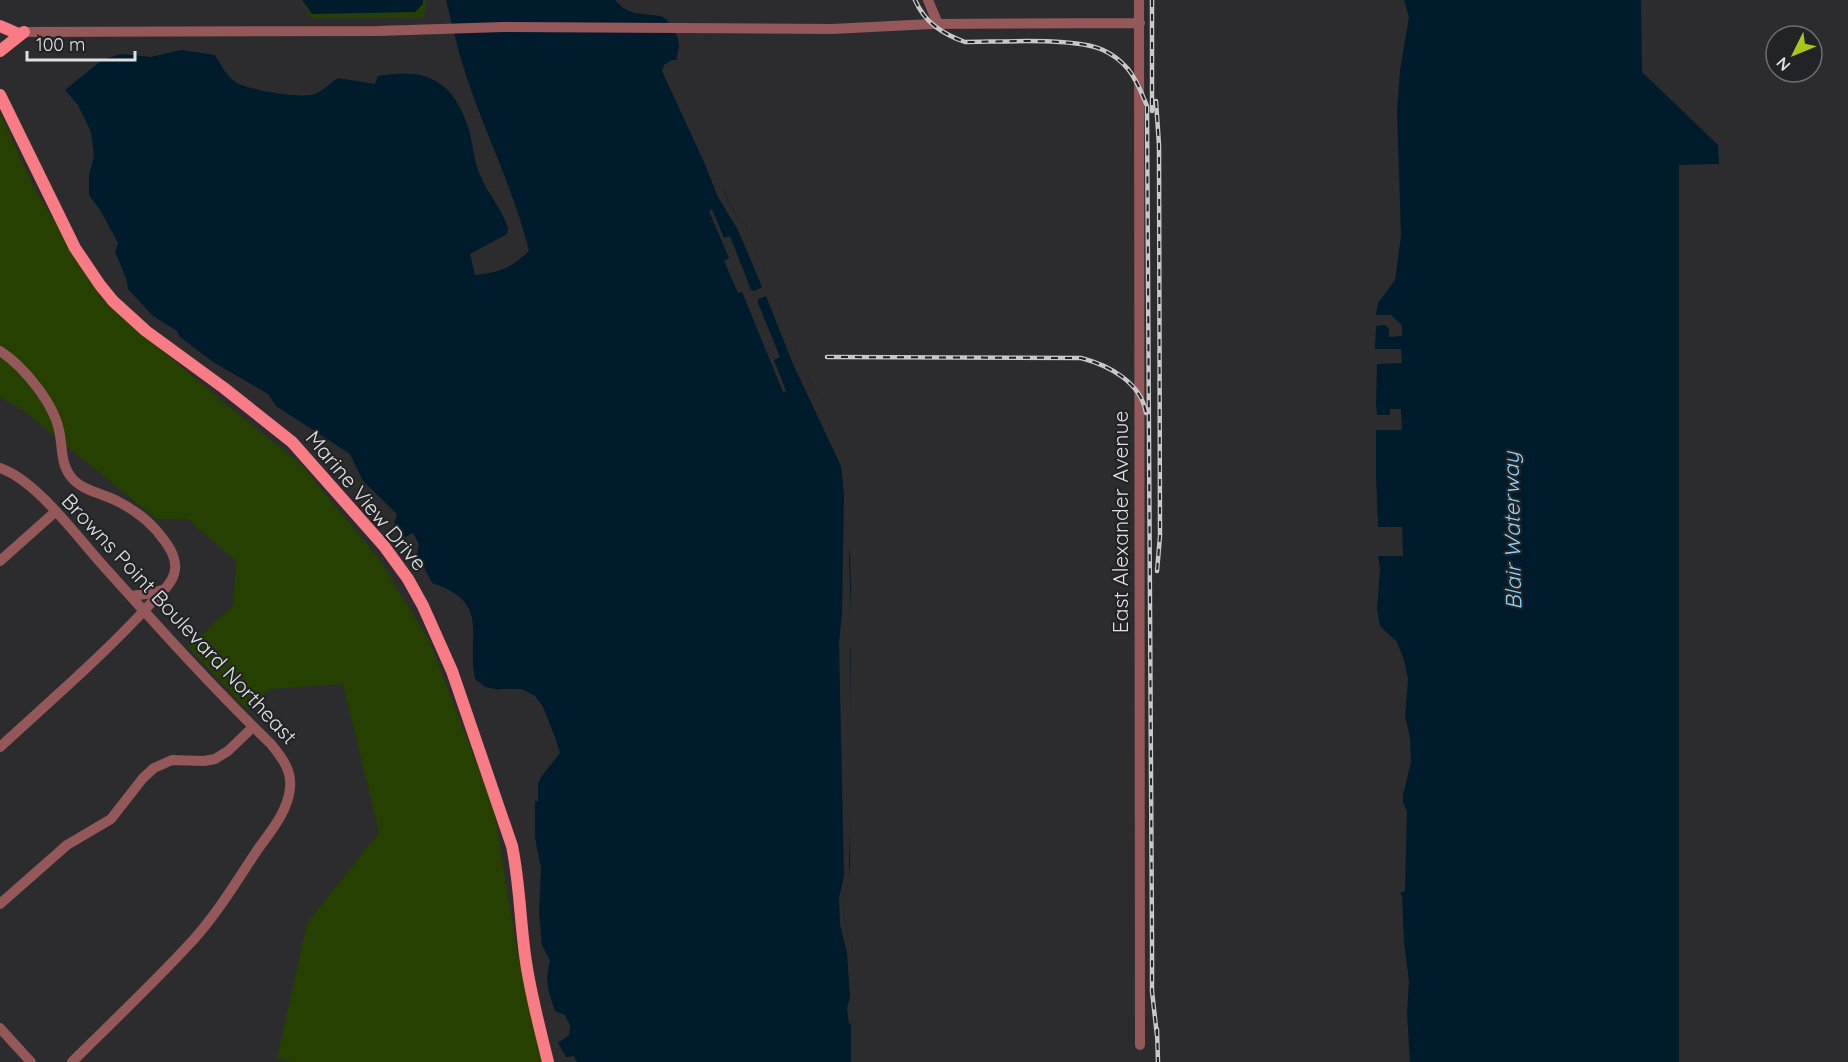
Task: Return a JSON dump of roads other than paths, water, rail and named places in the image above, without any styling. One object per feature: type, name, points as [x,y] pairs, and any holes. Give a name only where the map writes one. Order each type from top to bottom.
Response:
[{"type":"main road","points":[[0,26],[19,32],[0,51]]},
{"type":"main road","name":"Marine View Drive","points":[[0,95],[75,248],[107,293],[146,331],[224,388],[292,442],[384,546],[415,591],[452,671],[512,846],[517,872],[525,960],[548,1062]]},
{"type":"street","points":[[928,0],[938,24]]},
{"type":"street","name":"East Alexander Avenue","points":[[1139,0],[1140,1045]]},
{"type":"street","points":[[0,32],[378,31],[503,27],[832,29],[938,24],[1140,23]]},
{"type":"street","points":[[0,351],[12,358],[25,372],[50,410],[59,431],[63,463],[73,480],[126,505],[144,519],[164,540],[173,554],[175,566],[174,575],[165,589],[145,611],[0,747]]},
{"type":"street","name":"Browns Point Boulevard Northeast","points":[[0,468],[22,480],[55,512],[215,688],[281,756],[289,772],[290,793],[281,815],[215,913],[196,937],[72,1062]]},
{"type":"street","points":[[0,561],[55,512]]},
{"type":"street","points":[[131,596],[165,589]]},
{"type":"street","points":[[0,904],[63,848],[111,819],[143,778],[154,768],[172,760],[215,759],[228,751],[253,727]]},
{"type":"street","points":[[0,1028],[31,1062]]},
{"type":"water","points":[[302,0],[423,0],[423,4],[415,12],[312,14]]},
{"type":"water","points":[[446,0],[615,0],[623,8],[634,13],[661,16],[667,20],[678,38],[679,47],[674,72],[721,186],[737,217],[743,220],[814,391],[817,392],[848,482],[851,587],[850,881],[842,900],[848,939],[852,939],[856,1022],[851,1024],[851,1062],[577,1062],[574,1056],[566,1057],[558,1043],[569,1035],[570,1026],[565,1015],[555,1011],[548,986],[547,975],[550,961],[542,945],[539,911],[541,868],[535,838],[535,782],[552,756],[555,746],[536,703],[526,695],[485,687],[475,679],[473,622],[470,610],[463,600],[451,591],[432,583],[417,554],[419,544],[413,533],[405,537],[394,526],[397,514],[363,481],[350,454],[276,406],[268,394],[213,362],[180,337],[177,331],[153,316],[128,289],[115,252],[118,243],[89,195],[89,175],[94,156],[91,132],[78,105],[65,90],[102,60],[121,54],[151,57],[181,50],[215,55],[228,76],[240,84],[249,88],[298,95],[315,94],[338,78],[375,84],[378,76],[411,74],[424,76],[447,89],[463,113],[480,175],[508,228],[507,234],[470,254],[475,275],[492,273],[510,266],[529,251],[515,205],[465,72]]},
{"type":"water","name":"Blair Waterway","points":[[1389,0],[1641,0],[1642,72],[1718,145],[1719,164],[1679,165],[1679,1062],[1397,1062],[1401,761],[1392,650],[1372,631],[1372,292],[1390,269],[1392,41]]},
{"type":"railway","points":[[915,0],[924,15],[936,27],[965,42],[1074,43],[1103,50],[1117,58],[1128,69],[1137,82],[1147,106],[1152,991],[1157,1036]]},
{"type":"railway","points":[[1152,0],[1152,111]]},
{"type":"railway","points":[[1156,101],[1159,145],[1160,536],[1157,571]]},
{"type":"railway","points":[[827,357],[1081,358],[1102,365],[1122,376],[1138,392],[1146,413]]},
{"type":"railway","points":[[1157,1029],[1158,1062]]}]
